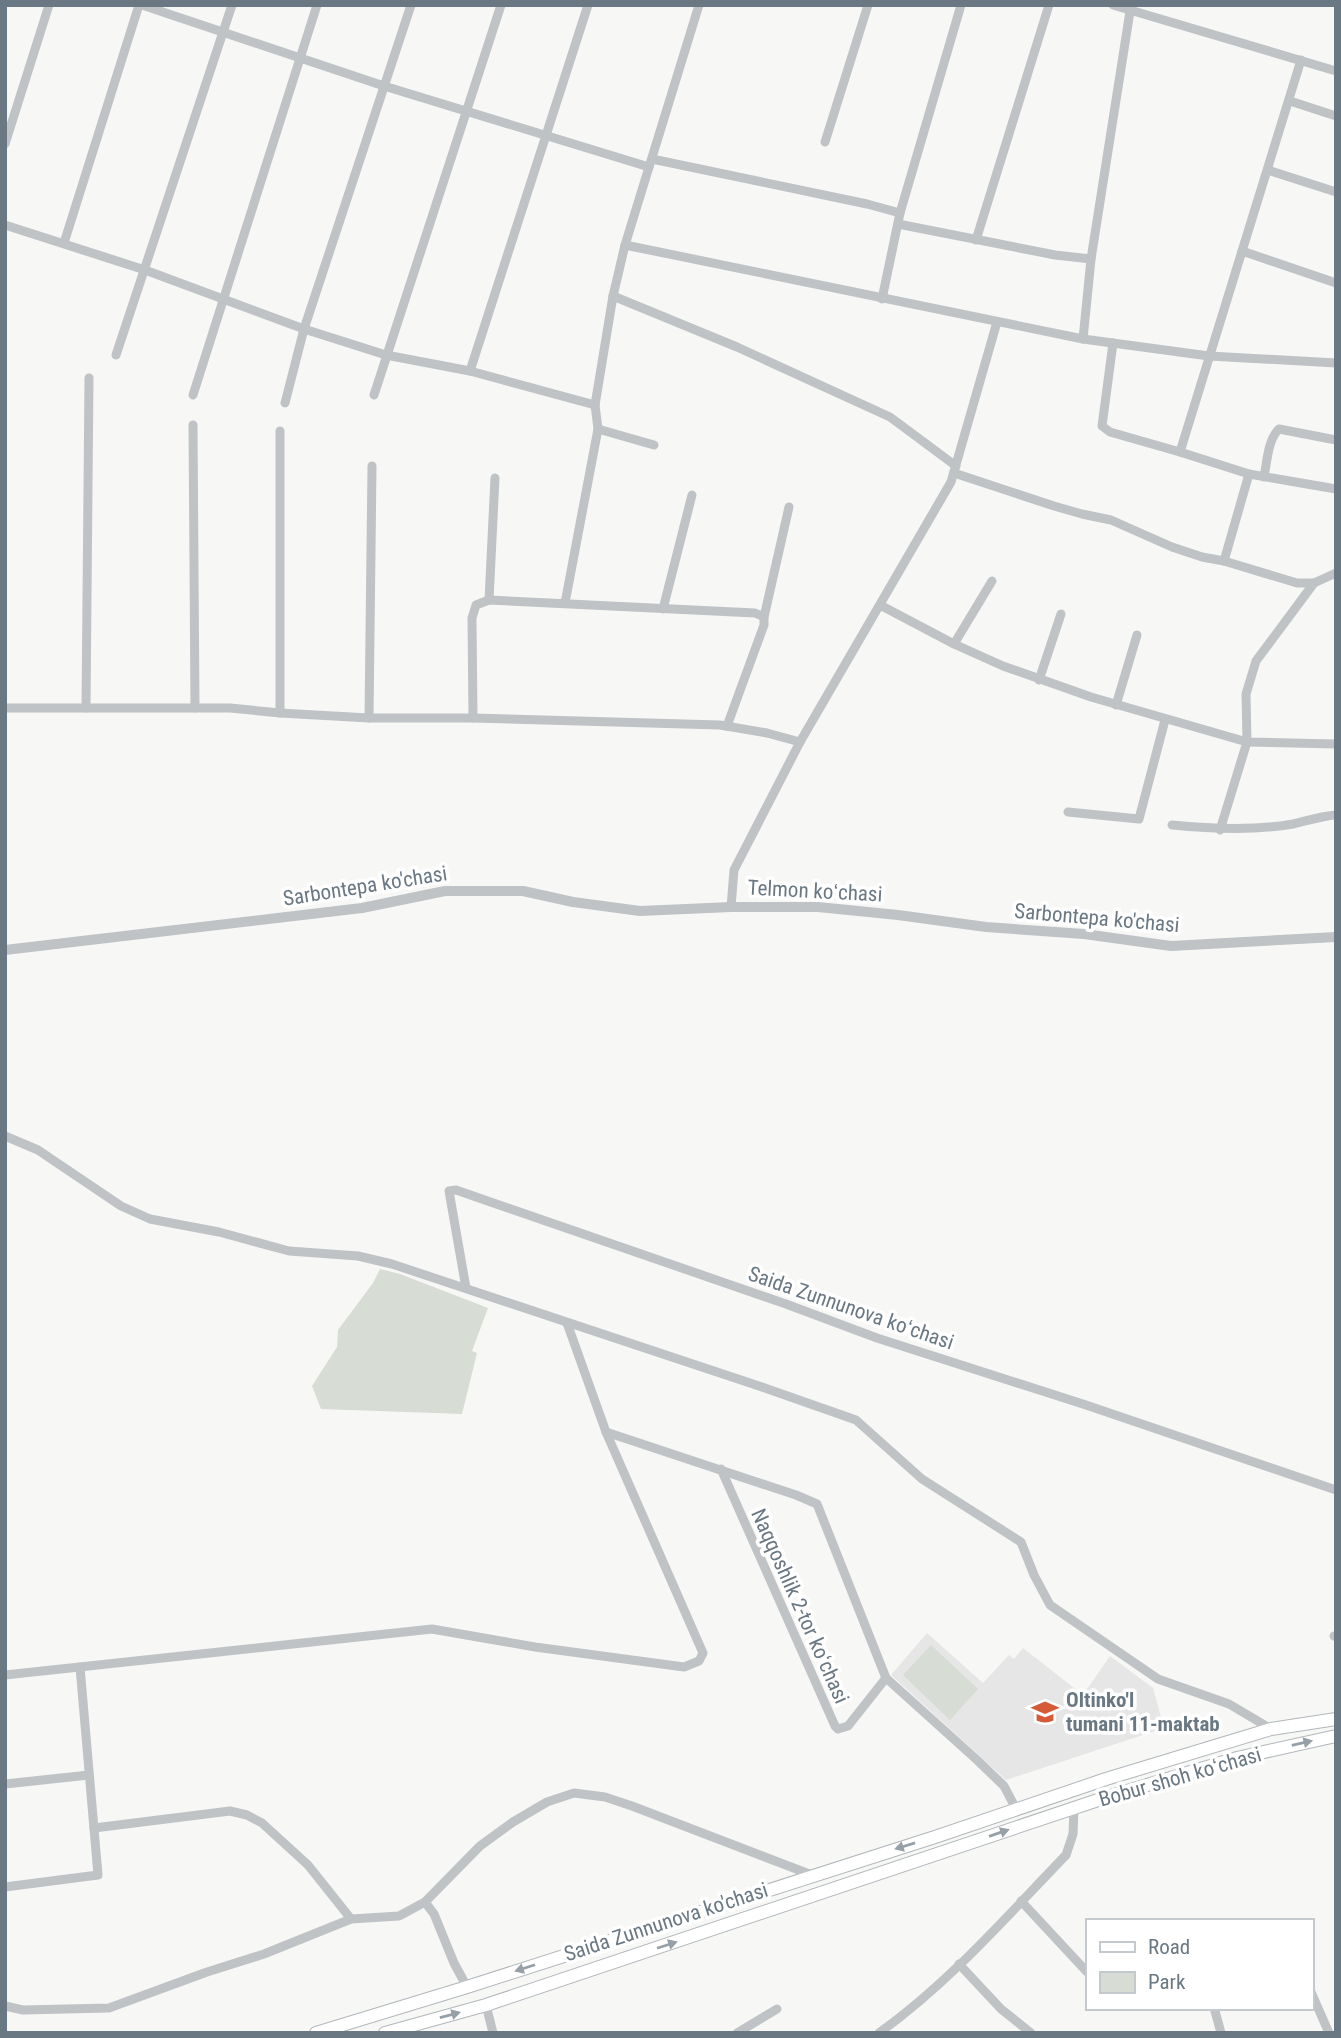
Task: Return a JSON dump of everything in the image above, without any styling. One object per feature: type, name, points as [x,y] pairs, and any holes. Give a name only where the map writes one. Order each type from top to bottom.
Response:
[{"type":"main road","name":"Bobur shoh koʻchasi","points":[[1016,1809],[1271,1729],[1336,1718]]},
{"type":"main road","name":"Bobur shoh koʻchasi","points":[[1025,1824],[1237,1758],[1336,1736]]},
{"type":"main road","name":"Saida Zunnunova ko'chasi","points":[[316,2033],[467,1987],[1016,1809]]},
{"type":"main road","name":"Saida Zunnunova ko'chasi","points":[[385,2033],[486,2005],[1025,1824]]},
{"type":"main road","points":[[935,1837],[940,1854]]},
{"type":"street","points":[[5,144],[49,5]]},
{"type":"street","points":[[64,243],[141,5],[384,86],[546,136],[651,163],[854,201],[900,213]]},
{"type":"street","points":[[116,355],[232,5]]},
{"type":"street","points":[[193,395],[317,5]]},
{"type":"street","points":[[285,403],[303,329],[411,5]]},
{"type":"street","points":[[374,395],[501,5]]},
{"type":"street","points":[[470,371],[588,5]]},
{"type":"street","points":[[565,603],[598,429],[596,405],[613,296],[625,245],[699,5]]},
{"type":"street","points":[[825,142],[868,5]]},
{"type":"street","points":[[882,299],[900,213],[961,5]]},
{"type":"street","points":[[976,240],[1049,5]]},
{"type":"street","points":[[1113,5],[1131,8],[1336,71]]},
{"type":"street","points":[[1083,339],[1091,259],[1131,8]]},
{"type":"street","points":[[1180,452],[1301,60]]},
{"type":"street","points":[[1290,101],[1336,116]]},
{"type":"street","points":[[1268,170],[1336,192]]},
{"type":"street","points":[[898,224],[1055,255],[1091,259]]},
{"type":"street","points":[[5,225],[145,270],[303,329],[386,355],[470,371],[596,405]]},
{"type":"street","points":[[625,245],[1083,339],[1209,356],[1336,363]]},
{"type":"street","points":[[1242,251],[1336,283]]},
{"type":"street","points":[[613,296],[737,347],[890,418],[955,469],[1054,506],[1111,520],[1172,547],[1297,583],[1314,583],[1336,573]]},
{"type":"street","points":[[731,907],[734,870],[800,742],[951,482],[997,322]]},
{"type":"street","points":[[1113,343],[1102,426],[1110,432],[1249,474],[1336,489]]},
{"type":"street","points":[[86,708],[89,379]]},
{"type":"street","points":[[193,425],[195,708]]},
{"type":"street","points":[[598,429],[654,446]]},
{"type":"street","points":[[1265,477],[1275,432],[1279,429],[1336,440]]},
{"type":"street","points":[[280,431],[280,713]]},
{"type":"street","points":[[369,718],[372,466]]},
{"type":"street","points":[[1224,561],[1249,474]]},
{"type":"street","points":[[489,600],[495,478]]},
{"type":"street","points":[[663,609],[692,495]]},
{"type":"street","points":[[727,726],[764,625],[789,507]]},
{"type":"street","points":[[954,644],[992,581]]},
{"type":"street","points":[[1220,830],[1247,742],[1246,694],[1256,661],[1314,583]]},
{"type":"street","points":[[473,718],[472,618],[476,605],[489,600],[755,613],[764,617]]},
{"type":"street","points":[[880,605],[954,644],[1039,680],[1165,720],[1247,742],[1336,744]]},
{"type":"street","points":[[1039,680],[1062,614]]},
{"type":"street","points":[[1116,705],[1137,635]]},
{"type":"street","points":[[5,708],[229,708],[369,718],[473,718],[727,726],[800,742]]},
{"type":"street","points":[[1068,812],[1139,819],[1165,720]]},
{"type":"street","points":[[1172,825],[1220,830],[1292,824],[1336,815]]},
{"type":"street","name":"Sarbontepa ko'chasi","points":[[5,950],[362,908],[445,891],[523,891],[573,902],[640,911],[731,907]]},
{"type":"street","name":"Telmon koʻchasi","points":[[731,907],[818,907],[898,915]]},
{"type":"street","name":"Sarbontepa ko'chasi","points":[[898,915],[986,927],[1084,934],[1171,946],[1336,937]]},
{"type":"street","points":[[5,1136],[38,1150],[121,1206],[150,1219],[219,1231],[289,1251],[358,1256],[392,1264],[856,1420],[922,1479],[1021,1542],[1050,1605],[1158,1679],[1228,1704],[1271,1729]]},
{"type":"street","name":"Saida Zunnunova koʻchasi","points":[[466,1288],[449,1191],[456,1190],[877,1338],[1336,1490]]},
{"type":"street","points":[[5,1675],[432,1629],[535,1647],[684,1667],[699,1661],[703,1653],[606,1432],[567,1323]]},
{"type":"street","points":[[606,1432],[721,1469],[817,1504],[886,1678],[1004,1786],[1016,1809]]},
{"type":"street","name":"Naqqoshlik 2-tor koʻchasi","points":[[721,1469],[838,1729],[848,1726],[886,1678]]},
{"type":"street","points":[[5,1887],[98,1875],[80,1667]]},
{"type":"street","points":[[5,1784],[89,1775]]},
{"type":"street","points":[[5,2006],[23,2010],[110,2008],[264,1954],[351,1919],[399,1916],[425,1902],[480,1846],[513,1822],[547,1802],[574,1793],[605,1797],[632,1806],[812,1875]]},
{"type":"street","points":[[879,2033],[907,2012],[959,1964],[1066,1854],[1073,1834],[1074,1808]]},
{"type":"street","points":[[94,1828],[230,1811],[247,1815],[262,1823],[308,1865],[351,1919]]},
{"type":"street","points":[[1021,1901],[1086,1971]]},
{"type":"street","points":[[425,1902],[434,1914],[467,1987]]},
{"type":"street","points":[[959,1964],[1001,2009],[1031,2033]]},
{"type":"street","points":[[1313,1997],[1329,2033]]},
{"type":"street","points":[[486,2005],[493,2033]]},
{"type":"street","points":[[737,2033],[777,2009]]},
{"type":"street","points":[[1215,2011],[1221,2033]]},
{"type":"shaded area","name":"Oltinko'l tumani 11-maktab","points":[[927,1633],[983,1683],[1009,1655],[1014,1659],[1023,1648],[1083,1695],[1110,1656],[1153,1688],[1164,1728],[1006,1780],[891,1675]]},
{"type":"green space","points":[[380,1269],[488,1308],[472,1351],[477,1353],[462,1414],[321,1409],[312,1386],[337,1347],[338,1330],[373,1283]]},
{"type":"green space","points":[[931,1645],[978,1689],[950,1720],[903,1675]]},
{"type":"place","name":"Oltinko'l tumani 11-maktab","points":[[1045,1712]]}]
